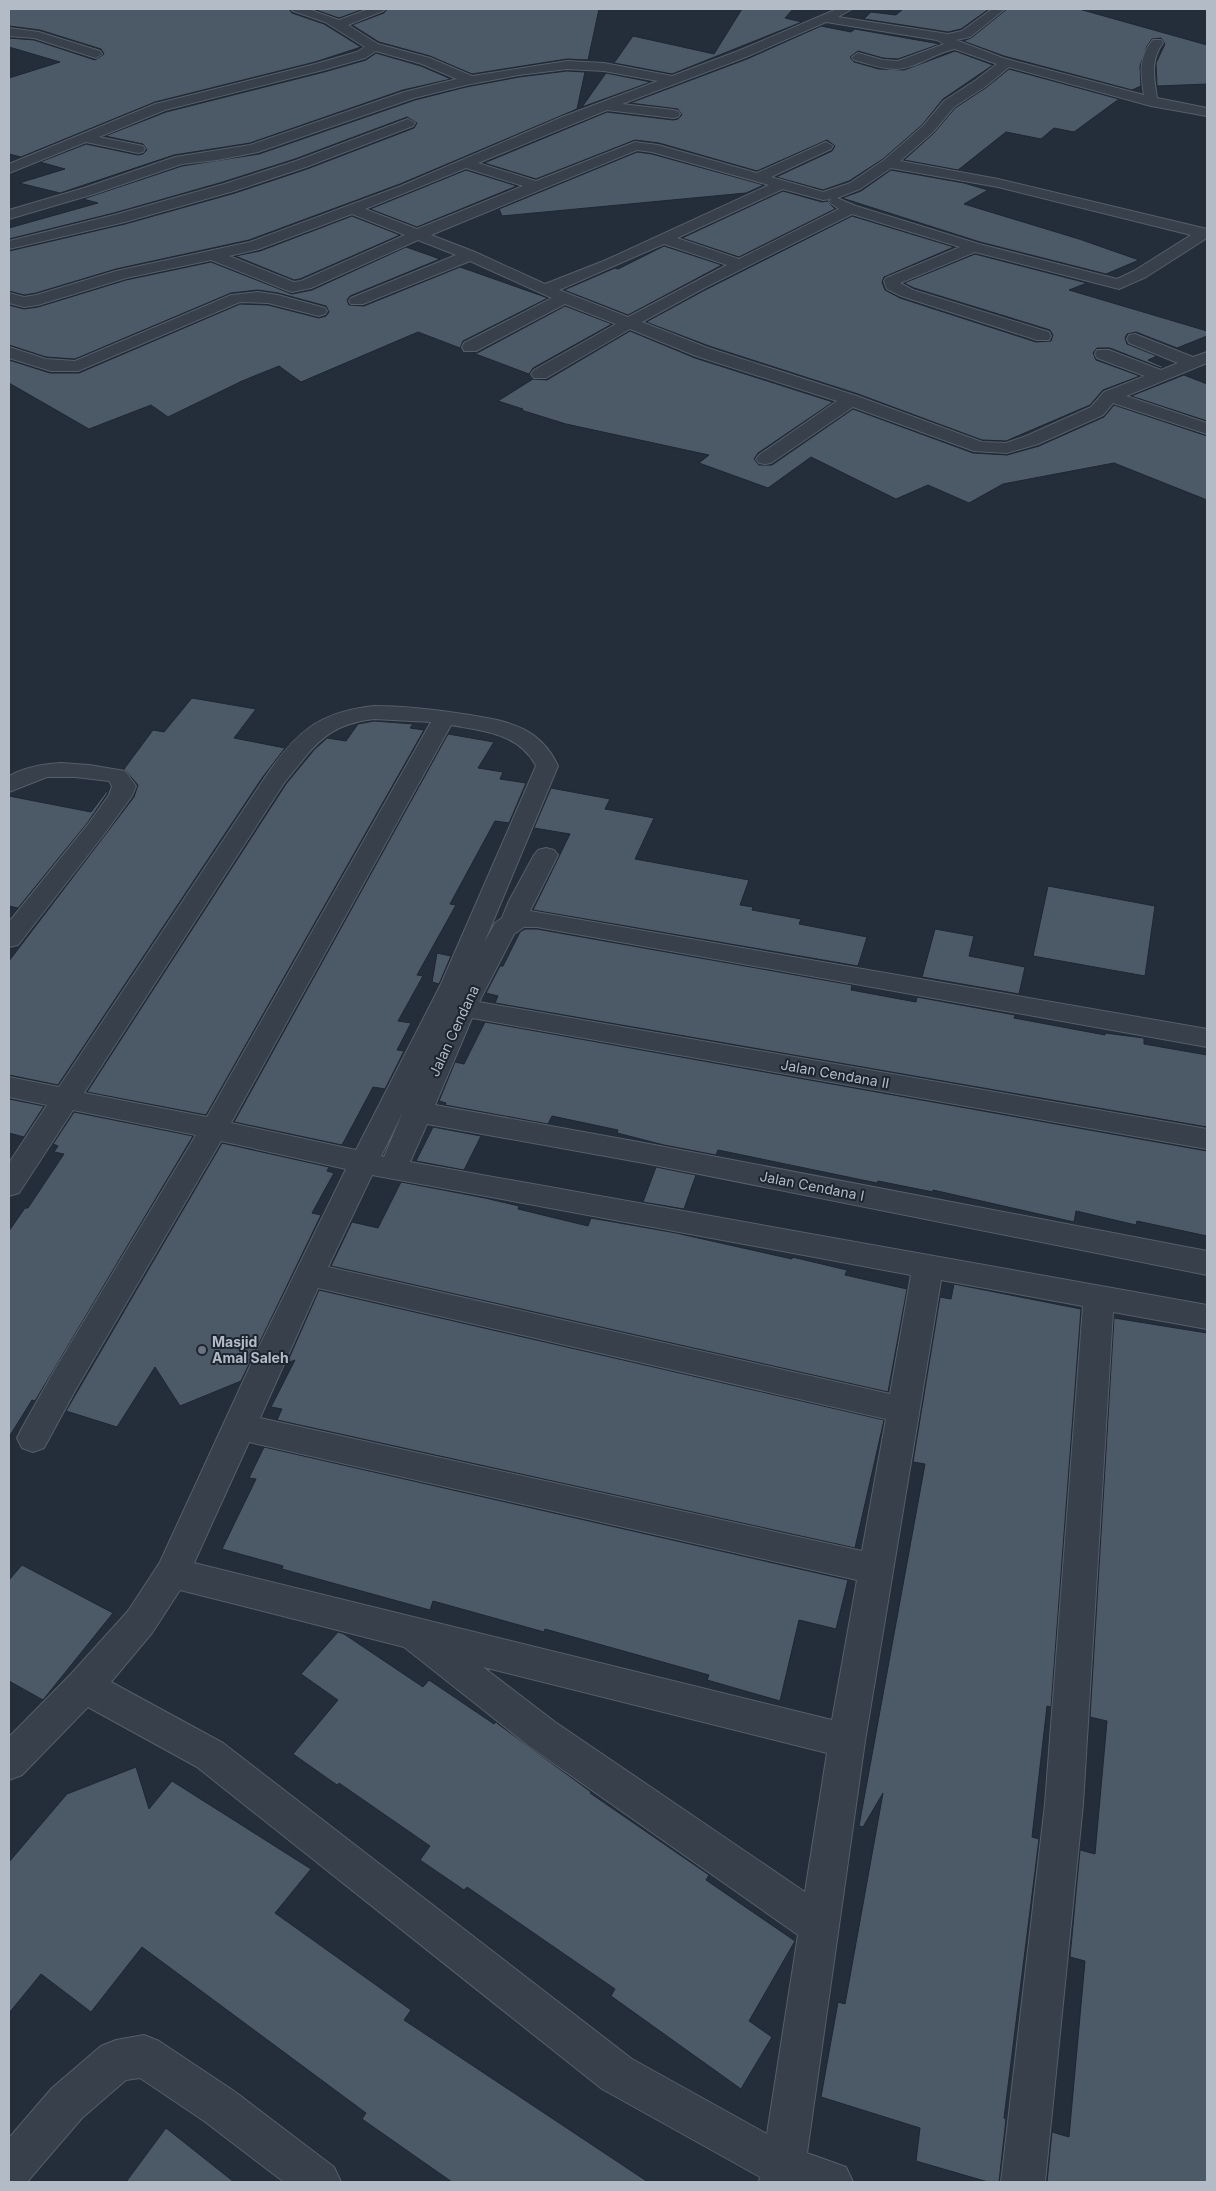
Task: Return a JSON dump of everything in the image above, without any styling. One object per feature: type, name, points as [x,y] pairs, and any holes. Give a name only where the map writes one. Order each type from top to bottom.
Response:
[{"type":"street","points":[[297,9],[323,17],[374,46],[426,61],[470,80]]},
{"type":"street","points":[[338,25],[379,9]]},
{"type":"street","points":[[9,298],[24,302],[38,300],[122,274],[159,265],[215,256],[254,246],[354,210],[604,105],[742,54],[846,9]]},
{"type":"street","points":[[824,18],[941,37],[955,37],[966,34],[999,9]]},
{"type":"street","points":[[9,32],[35,35],[96,54]]},
{"type":"street","points":[[941,37],[954,44],[1007,62],[1151,102],[1207,112]]},
{"type":"street","points":[[1151,102],[1147,72],[1150,53],[1158,43]]},
{"type":"street","points":[[858,58],[900,65],[943,46],[954,44]]},
{"type":"street","points":[[9,169],[160,107],[344,60],[361,55],[374,46]]},
{"type":"street","points":[[823,196],[835,194],[855,186],[889,163],[928,129],[949,104],[981,83],[1007,62]]},
{"type":"street","points":[[9,215],[89,191],[180,160],[226,155],[253,149],[409,95],[470,80],[566,65],[604,67],[672,80]]},
{"type":"street","points":[[604,105],[673,114]]},
{"type":"street","points":[[9,245],[117,219],[200,195],[301,164],[408,123]]},
{"type":"street","points":[[85,138],[138,148]]},
{"type":"street","points":[[215,256],[284,284],[299,287],[419,234],[628,148],[642,146],[823,196],[851,209],[974,247],[1119,284],[1140,274],[1205,233]]},
{"type":"street","points":[[757,178],[826,146]]},
{"type":"street","points":[[889,163],[998,183],[1205,233]]},
{"type":"street","points":[[466,164],[537,186]]},
{"type":"street","points":[[545,290],[781,185]]},
{"type":"street","points":[[540,374],[698,284],[851,209]]},
{"type":"street","points":[[354,210],[419,234],[564,298],[702,352],[851,400],[958,440],[992,449],[1007,448],[1062,426],[1096,411],[1110,396],[1201,362]]},
{"type":"street","points":[[663,239],[740,264]]},
{"type":"street","points":[[974,247],[906,274],[892,281],[893,286],[907,293],[1042,336]]},
{"type":"street","points":[[357,301],[470,255]]},
{"type":"street","points":[[9,352],[44,366],[78,366],[237,298],[253,295],[266,296],[318,311]]},
{"type":"street","points":[[470,347],[564,298]]},
{"type":"street","points":[[1135,339],[1201,362]]},
{"type":"street","points":[[1103,354],[1162,376]]},
{"type":"street","points":[[1110,396],[1206,429]]},
{"type":"street","points":[[765,459],[851,400]]},
{"type":"street","points":[[9,1185],[68,1098],[275,779],[308,741],[324,726],[347,716],[374,712],[444,718],[499,727],[515,733],[544,758],[547,766],[454,984],[364,1162],[273,1351],[172,1573],[140,1622],[84,1686],[9,1762]]},
{"type":"street","points":[[34,1438],[65,1380],[214,1129],[444,718]]},
{"type":"street","points":[[9,785],[21,777],[40,771],[56,770],[117,776],[124,786],[120,796],[97,828],[9,939]]},
{"type":"street","name":"Jalan Cendana","points":[[393,1169],[416,1112],[463,1008],[504,929],[526,920],[521,901],[546,855]]},
{"type":"street","points":[[526,920],[1207,1038]]},
{"type":"street","name":"Jalan Cendana II","points":[[463,1008],[1207,1140]]},
{"type":"street","points":[[9,1087],[214,1129],[393,1169],[1207,1317]]},
{"type":"street","name":"Jalan Cendana I","points":[[416,1112],[644,1153],[1207,1263]]},
{"type":"street","points":[[783,2174],[847,1741],[928,1266]]},
{"type":"street","points":[[311,1275],[903,1410]]},
{"type":"street","points":[[1023,2182],[1064,1804],[1099,1297]]},
{"type":"street","points":[[240,1427],[876,1568]]},
{"type":"street","points":[[172,1573],[847,1741]]},
{"type":"street","points":[[408,1632],[542,1734],[820,1926]]},
{"type":"street","points":[[84,1686],[210,1755],[405,1910],[617,2074],[783,2174],[831,2182]]},
{"type":"street","points":[[9,2170],[67,2104],[116,2062],[144,2056],[219,2106],[319,2182]]},
{"type":"building","points":[[9,9],[289,9],[292,13],[324,24],[361,47],[315,62],[155,102],[21,157],[9,154],[9,78],[60,62],[9,47],[9,38],[34,40],[95,60],[104,54],[101,49],[40,30],[9,26]]},
{"type":"building","points":[[313,9],[364,9],[339,18]]},
{"type":"building","points":[[387,9],[599,9],[588,60],[567,59],[472,74],[430,56],[379,42],[352,25],[384,13]]},
{"type":"building","points":[[742,9],[793,9],[785,18],[802,22],[672,74],[614,63],[633,36],[714,54]]},
{"type":"building","points":[[903,9],[989,9],[961,29],[948,32],[864,19],[871,12],[896,15]]},
{"type":"building","points":[[1007,9],[1079,9],[1207,45],[1207,84],[1157,86],[1156,63],[1165,44],[1161,38],[1152,39],[1147,46],[1140,66],[1141,86],[1132,90],[1004,56],[963,41],[971,38]]},
{"type":"building","points":[[821,26],[851,32],[855,29],[940,44],[898,59],[883,58],[858,51],[850,57],[854,62],[879,69],[904,70],[955,51],[993,65],[943,99],[922,125],[883,159],[849,181],[823,190],[776,177],[832,151],[835,146],[827,140],[757,171],[659,143],[635,140],[536,179],[484,163],[607,112],[678,119],[682,115],[678,109],[630,103],[747,59]]},
{"type":"building","points":[[376,53],[421,66],[451,79],[403,90],[250,143],[174,155],[60,193],[19,183],[65,169],[40,162],[86,144],[138,155],[143,154],[147,150],[143,144],[105,136],[166,112],[324,72],[366,60]]},
{"type":"building","points":[[1009,69],[1119,99],[1074,132],[1054,128],[1041,139],[1006,132],[958,170],[904,160],[934,133],[955,108],[987,87]]},
{"type":"building","points":[[567,71],[585,72],[577,109],[400,184],[249,240],[116,269],[36,293],[24,295],[9,291],[9,251],[125,224],[235,193],[307,169],[414,128],[417,123],[407,117],[295,159],[114,213],[9,239],[9,228],[98,203],[83,199],[182,166],[259,154],[415,100],[466,87],[519,77]]},
{"type":"building","points":[[606,73],[651,82],[582,107]]},
{"type":"building","points":[[637,152],[652,154],[764,185],[746,193],[502,216],[499,209]]},
{"type":"building","points":[[466,170],[517,186],[417,227],[370,209]]},
{"type":"building","points":[[891,170],[964,183],[988,190],[964,204],[1079,239],[1139,260],[1106,274],[980,242],[842,198],[861,191]]},
{"type":"building","points":[[783,191],[822,202],[827,201],[835,209],[739,257],[682,238]]},
{"type":"building","points":[[352,216],[400,235],[294,280],[235,256],[260,251]]},
{"type":"building","points":[[852,216],[954,247],[884,277],[882,282],[885,290],[900,298],[1036,342],[1051,341],[1053,335],[1050,330],[914,288],[904,283],[975,254],[1087,283],[1069,290],[1207,331],[1207,336],[1177,348],[1136,332],[1127,334],[1125,338],[1127,344],[1157,356],[1148,360],[1164,367],[1161,368],[1110,348],[1097,348],[1093,353],[1096,360],[1140,376],[1103,390],[1090,405],[1006,441],[982,440],[858,394],[709,346],[646,322]]},
{"type":"building","points":[[664,246],[722,265],[628,315],[564,290],[615,268],[618,269]]},
{"type":"building","points":[[406,247],[440,259],[350,296],[347,300],[349,305],[364,306],[460,267],[548,298],[463,341],[460,348],[418,332],[301,382],[279,366],[242,381],[168,417],[151,405],[89,429],[9,383],[9,360],[50,373],[79,373],[240,304],[268,305],[319,318],[326,316],[329,312],[326,306],[278,293],[258,290],[231,293],[75,359],[46,357],[9,345],[9,305],[24,309],[38,307],[126,280],[211,262],[292,294],[312,290]]},
{"type":"building","points":[[565,306],[612,324],[533,368],[529,374],[473,353],[477,353]]},
{"type":"building","points":[[630,331],[695,358],[833,402],[758,453],[754,459],[759,465],[772,465],[853,409],[973,453],[1007,455],[1039,446],[1104,417],[1114,405],[1207,436],[1207,500],[1114,463],[1003,484],[969,503],[928,485],[896,499],[811,457],[768,488],[699,463],[709,455],[566,424],[498,401],[533,379],[547,380]]},
{"type":"building","points":[[1184,375],[1207,384],[1207,421],[1131,396]]},
{"type":"building","points":[[192,698],[256,709],[234,738],[285,748],[262,778],[58,1085],[9,1075],[9,961],[134,797],[138,785],[124,769],[153,730],[164,732]]},
{"type":"building","points":[[374,721],[413,724],[410,728],[424,730],[206,1115],[87,1092],[286,784],[314,750],[327,738],[346,741],[358,724]]},
{"type":"building","points":[[448,734],[494,742],[478,768],[503,772],[500,779],[526,783],[509,823],[495,821],[450,904],[456,905],[417,975],[423,976],[398,1021],[411,1023],[397,1050],[404,1051],[385,1089],[373,1087],[342,1145],[234,1122]]},
{"type":"building","points":[[109,788],[88,822],[18,908],[9,906],[9,796],[91,812]]},
{"type":"building","points":[[551,788],[610,799],[605,809],[654,818],[635,859],[749,880],[740,905],[753,907],[752,910],[801,919],[799,924],[867,937],[858,966],[533,910],[570,834],[534,828]]},
{"type":"building","points":[[1048,886],[1155,906],[1145,976],[1033,956]]},
{"type":"building","points":[[525,929],[537,929],[852,985],[851,990],[916,1002],[917,997],[1015,1015],[1014,1018],[1105,1035],[1105,1033],[1144,1038],[1144,1044],[1207,1055],[1207,1127],[495,1003],[498,996],[486,993],[500,966],[503,966],[520,932]]},
{"type":"building","points":[[935,929],[974,936],[969,956],[1025,967],[1019,994],[922,977]]},
{"type":"building","points":[[437,953],[451,956],[439,984],[432,982]]},
{"type":"building","points":[[485,1022],[1207,1151],[1207,1236],[1137,1221],[1136,1225],[1076,1211],[1074,1222],[933,1190],[933,1192],[878,1181],[877,1183],[718,1150],[716,1155],[664,1145],[617,1133],[618,1130],[552,1116],[548,1124],[445,1105],[446,1103],[439,1101],[455,1062],[464,1064]]},
{"type":"building","points":[[9,1099],[44,1106],[24,1137],[9,1133]]},
{"type":"building","points":[[74,1112],[193,1136],[35,1401],[32,1400],[9,1437],[9,1231],[25,1208],[28,1208],[64,1154],[54,1152],[58,1146],[53,1144]]},
{"type":"building","points":[[433,1127],[481,1136],[464,1170],[416,1161]]},
{"type":"building","points":[[222,1143],[329,1167],[327,1171],[334,1173],[312,1213],[321,1215],[241,1381],[180,1406],[155,1367],[117,1427],[66,1411]]},
{"type":"building","points":[[656,1167],[696,1175],[684,1209],[643,1202]]},
{"type":"building","points":[[401,1182],[519,1206],[518,1209],[588,1226],[591,1218],[676,1233],[792,1259],[792,1257],[847,1270],[845,1275],[907,1289],[888,1392],[331,1266],[352,1222],[378,1228]]},
{"type":"building","points":[[954,1284],[1081,1309],[1051,1707],[1047,1706],[1032,1837],[1039,1839],[1004,2118],[1006,2119],[999,2182],[988,2182],[916,2161],[920,2128],[821,2097],[838,2002],[845,2004],[883,1793],[863,1827],[859,1826],[925,1464],[913,1462],[940,1297],[951,1299]]},
{"type":"building","points":[[319,1290],[884,1420],[855,1548],[277,1420],[282,1409],[271,1407],[295,1360],[287,1363]]},
{"type":"building","points":[[1114,1318],[1207,1333],[1207,2182],[1047,2182],[1052,2132],[1069,2137],[1085,1961],[1070,1957],[1080,1850],[1095,1854],[1107,1721],[1090,1717]]},
{"type":"building","points":[[264,1447],[848,1580],[836,1629],[799,1620],[780,1701],[707,1680],[709,1675],[545,1629],[544,1632],[433,1601],[430,1610],[282,1569],[283,1566],[222,1549],[256,1479],[249,1478]]},
{"type":"building","points":[[22,1565],[113,1613],[43,1700],[9,1681],[9,1580]]},
{"type":"building","points":[[338,1632],[344,1634],[423,1687],[429,1680],[494,1724],[496,1722],[590,1793],[709,1875],[706,1880],[795,1941],[749,2021],[772,2037],[741,2089],[611,1996],[615,1989],[467,1887],[464,1890],[420,1860],[430,1846],[339,1783],[337,1785],[293,1754],[338,1700],[301,1674]]},
{"type":"building","points":[[136,1767],[149,1809],[172,1781],[311,1869],[275,1913],[411,2010],[404,2020],[648,2182],[452,2182],[362,2119],[366,2113],[142,1947],[91,2012],[41,1974],[9,2013],[9,1862],[67,1794]]},
{"type":"building","points":[[166,2128],[234,2182],[126,2182]]},
{"type":"place","name":"Masjid Amal Saleh","points":[[202,1350]]}]
